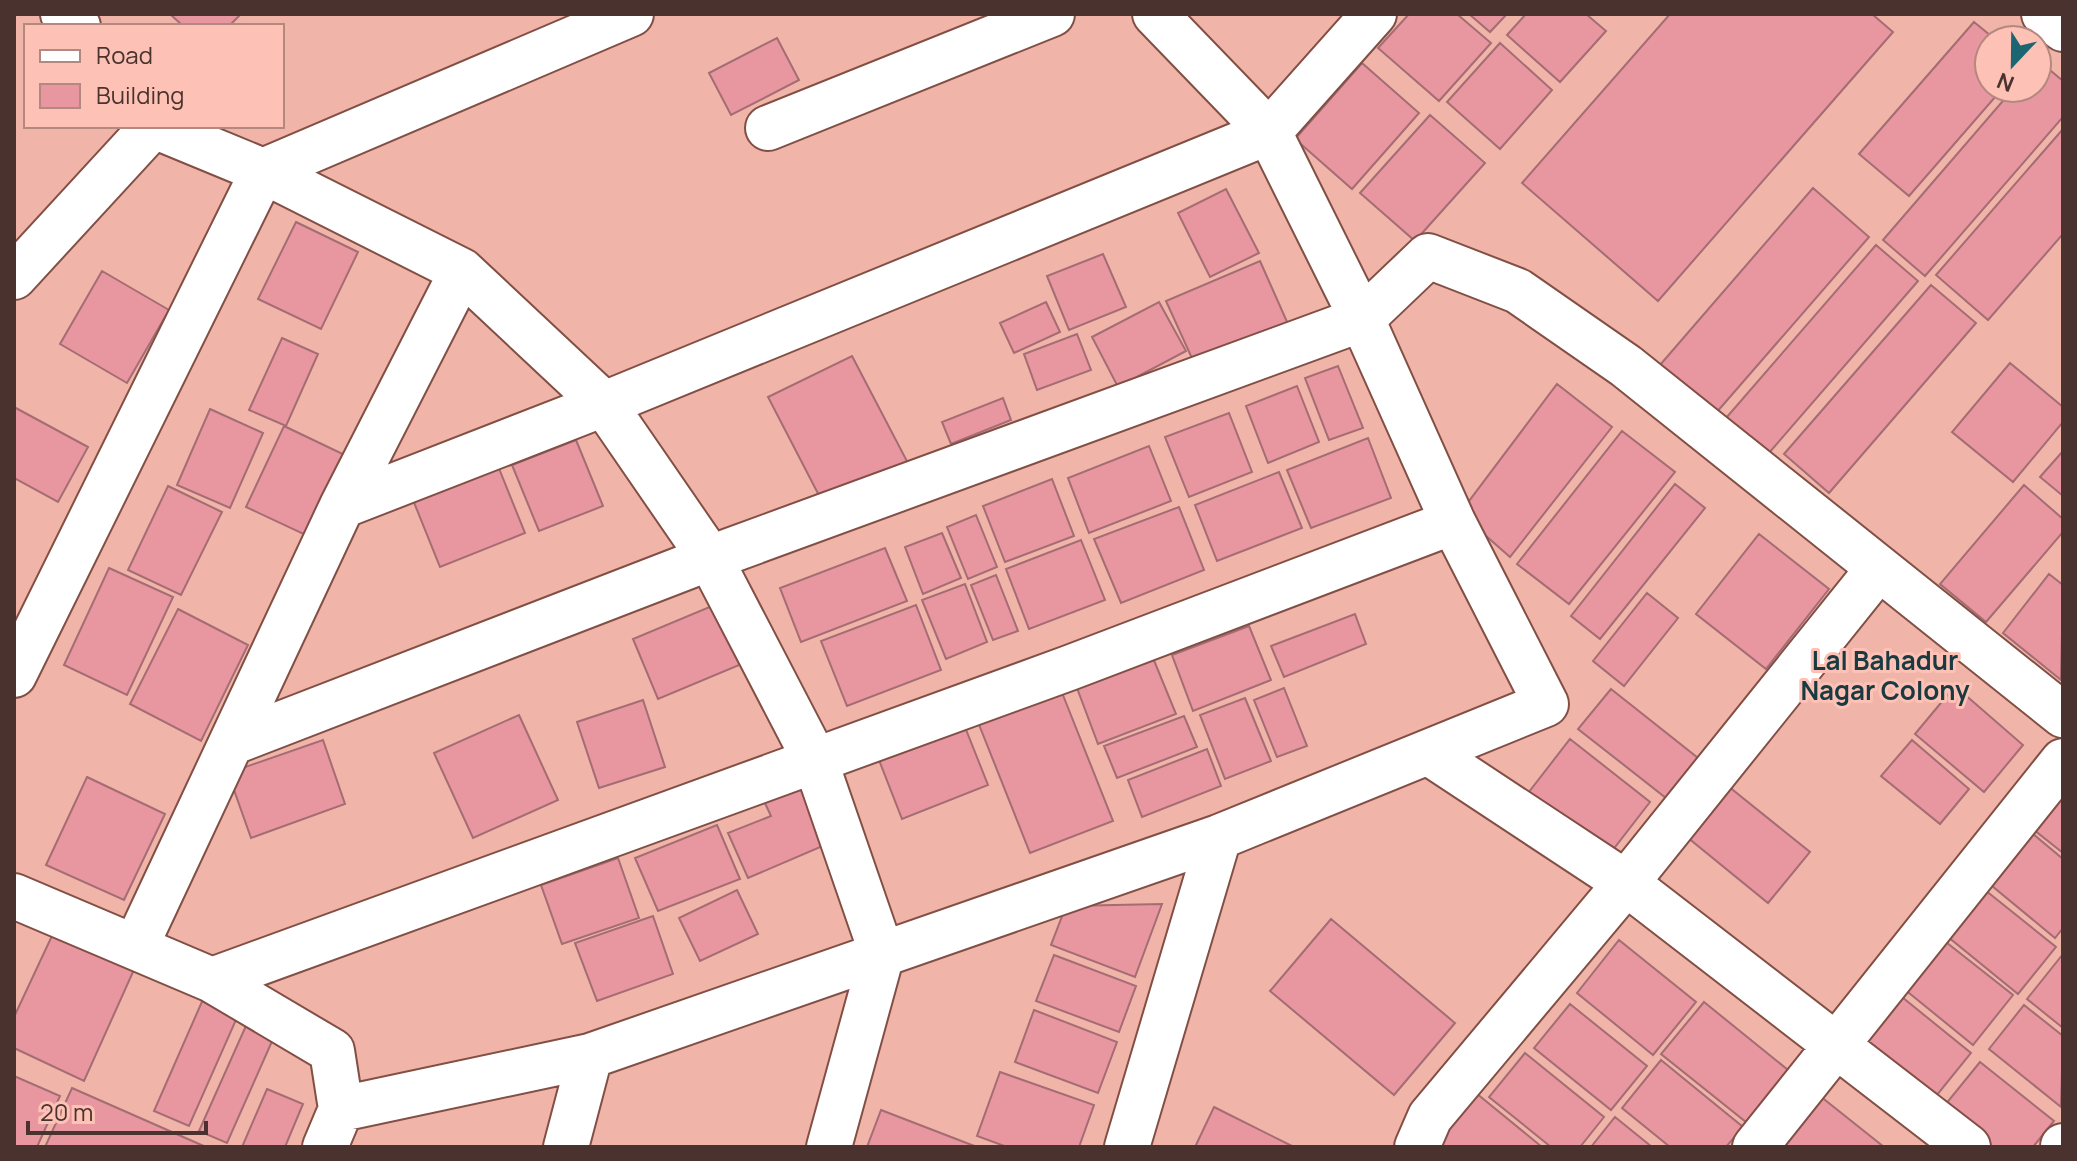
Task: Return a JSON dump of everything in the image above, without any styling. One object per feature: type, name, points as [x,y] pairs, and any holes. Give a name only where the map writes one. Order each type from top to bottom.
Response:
[{"type":"street","points":[[14,675],[263,171],[631,14]]},
{"type":"street","points":[[768,128],[1052,14]]},
{"type":"street","points":[[14,896],[212,980],[332,1051],[333,1128],[590,1056],[1219,837],[1546,704],[1453,522],[1362,319],[1269,132],[1155,14]]},
{"type":"street","points":[[342,506],[604,404],[1269,132],[1374,14]]},
{"type":"street","points":[[2044,14],[2063,29]]},
{"type":"street","points":[[14,277],[152,128]]},
{"type":"street","points":[[159,128],[263,171],[462,271],[604,404],[710,558],[815,760],[882,954],[829,1147]]},
{"type":"street","points":[[231,743],[710,558],[1362,319],[1428,256],[1518,291],[1626,366],[2063,715]]},
{"type":"street","points":[[136,946],[342,506],[462,271]]},
{"type":"street","points":[[212,980],[1453,522]]},
{"type":"street","points":[[1417,1147],[1430,1117],[1626,883],[1879,568]]},
{"type":"street","points":[[1429,753],[1626,883],[1968,1147]]},
{"type":"street","points":[[1755,1147],[2063,761]]},
{"type":"street","points":[[1127,1147],[1219,837]]},
{"type":"street","points":[[566,1147],[590,1056]]},
{"type":"building","points":[[170,14],[241,14],[231,24],[181,24]]},
{"type":"building","points":[[1409,14],[1457,14],[1491,43],[1439,101],[1378,48]]},
{"type":"building","points":[[1469,14],[1507,14],[1490,32]]},
{"type":"building","points":[[1526,14],[1586,14],[1606,31],[1560,82],[1507,35]]},
{"type":"building","points":[[1670,14],[1872,14],[1893,32],[1658,301],[1522,183]]},
{"type":"building","points":[[1974,22],[1976,24],[1973,24],[1973,104],[1989,104],[1909,196],[1859,154]]},
{"type":"building","points":[[777,38],[799,80],[731,115],[709,73]]},
{"type":"building","points":[[1500,43],[1552,90],[1500,149],[1447,102]]},
{"type":"building","points":[[1362,63],[1419,113],[1352,189],[1295,139]]},
{"type":"building","points":[[2053,73],[2063,81],[2063,117],[1925,276],[1883,240],[2000,104],[2053,104]]},
{"type":"building","points":[[1430,115],[1485,163],[1415,241],[1360,193]]},
{"type":"building","points":[[2063,129],[2063,234],[1988,320],[1936,275]]},
{"type":"building","points":[[1813,188],[1869,237],[1716,413],[1660,365]]},
{"type":"building","points":[[1226,189],[1259,253],[1210,277],[1178,213]]},
{"type":"building","points":[[296,222],[358,252],[321,329],[258,299]]},
{"type":"building","points":[[1876,245],[1918,281],[1762,461],[1720,425]]},
{"type":"building","points":[[1103,254],[1126,307],[1069,330],[1047,276]]},
{"type":"building","points":[[1260,261],[1288,324],[1195,365],[1166,301]]},
{"type":"building","points":[[102,271],[169,310],[127,383],[60,344]]},
{"type":"building","points":[[1931,285],[1976,323],[1829,493],[1784,454]]},
{"type":"building","points":[[1046,302],[1060,332],[1014,353],[1000,323]]},
{"type":"building","points":[[1159,302],[1186,351],[1118,387],[1092,337]]},
{"type":"building","points":[[1077,334],[1091,370],[1037,390],[1024,354]]},
{"type":"building","points":[[282,338],[318,354],[286,426],[249,410]]},
{"type":"building","points":[[852,356],[910,467],[826,509],[768,397]]},
{"type":"building","points":[[2010,363],[2063,407],[2063,422],[2013,482],[1952,432]]},
{"type":"building","points":[[1338,366],[1363,428],[1329,440],[1305,378]]},
{"type":"building","points":[[1557,384],[1612,427],[1510,557],[1460,513]]},
{"type":"building","points":[[1297,386],[1319,442],[1268,463],[1246,406]]},
{"type":"building","points":[[1003,398],[1011,420],[951,444],[942,422]]},
{"type":"building","points":[[14,407],[88,447],[58,502],[14,478]]},
{"type":"building","points":[[210,409],[263,433],[230,508],[177,485]]},
{"type":"building","points":[[1229,413],[1252,472],[1189,497],[1165,437]]},
{"type":"building","points":[[284,426],[349,457],[312,538],[246,507]]},
{"type":"building","points":[[1622,431],[1675,472],[1569,604],[1517,564]]},
{"type":"building","points":[[1368,438],[1391,498],[1311,528],[1287,470]]},
{"type":"building","points":[[576,440],[603,506],[539,531],[512,465]]},
{"type":"building","points":[[1149,446],[1171,501],[1089,533],[1068,478]]},
{"type":"building","points":[[2063,451],[2063,496],[2040,477]]},
{"type":"building","points":[[498,466],[525,533],[440,567],[413,500]]},
{"type":"building","points":[[1279,472],[1302,528],[1217,561],[1195,505]]},
{"type":"building","points":[[1052,479],[1074,536],[1005,562],[983,506]]},
{"type":"building","points":[[1675,484],[1705,508],[1600,639],[1571,616]]},
{"type":"building","points":[[2024,485],[2063,519],[2063,532],[1986,622],[1940,584]]},
{"type":"building","points":[[168,486],[222,512],[181,595],[128,570]]},
{"type":"building","points":[[1179,507],[1204,570],[1121,603],[1094,539]]},
{"type":"building","points":[[976,515],[997,567],[968,579],[947,527]]},
{"type":"building","points":[[942,533],[961,578],[923,594],[905,547]]},
{"type":"building","points":[[1759,534],[1829,589],[1766,669],[1696,614]]},
{"type":"building","points":[[1081,540],[1105,600],[1029,629],[1006,569]]},
{"type":"building","points":[[885,548],[907,601],[801,642],[780,588]]},
{"type":"building","points":[[109,568],[173,597],[127,695],[64,665]]},
{"type":"building","points":[[2049,574],[2063,585],[2061,680],[2003,633]]},
{"type":"building","points":[[996,575],[1018,631],[993,640],[971,585]]},
{"type":"building","points":[[965,584],[987,642],[946,659],[922,600]]},
{"type":"building","points":[[1647,593],[1678,618],[1624,686],[1593,661]]},
{"type":"building","points":[[719,603],[744,663],[658,699],[633,639]]},
{"type":"building","points":[[916,605],[941,670],[847,706],[821,641]]},
{"type":"building","points":[[178,609],[248,645],[201,741],[130,704]]},
{"type":"building","points":[[1355,614],[1366,644],[1284,677],[1271,646]]},
{"type":"building","points":[[1249,626],[1271,680],[1193,711],[1172,655]]},
{"type":"building","points":[[1153,658],[1176,714],[1098,744],[1077,688]]},
{"type":"building","points":[[1057,680],[1113,821],[1030,853],[974,712]]},
{"type":"building","points":[[1955,686],[2023,745],[1984,792],[1915,734]]},
{"type":"building","points":[[1284,688],[1307,746],[1277,757],[1254,700]]},
{"type":"building","points":[[1611,689],[1698,758],[1666,798],[1578,729]]},
{"type":"building","points":[[1245,698],[1271,761],[1225,779],[1200,715]]},
{"type":"building","points":[[643,700],[665,767],[599,788],[577,722]]},
{"type":"building","points":[[519,715],[558,800],[473,838],[434,753]]},
{"type":"building","points":[[1184,716],[1197,747],[1117,778],[1104,746]]},
{"type":"building","points":[[963,722],[988,785],[902,819],[877,755]]},
{"type":"building","points":[[1570,739],[1650,802],[1605,860],[1525,797]]},
{"type":"building","points":[[323,740],[345,804],[251,838],[228,773]]},
{"type":"building","points":[[1912,740],[1969,789],[1940,824],[1881,776]]},
{"type":"building","points":[[1207,749],[1221,786],[1142,817],[1128,780]]},
{"type":"building","points":[[87,777],[165,814],[124,900],[46,865]]},
{"type":"building","points":[[2063,785],[2063,853],[2029,826]]},
{"type":"building","points":[[800,786],[825,845],[748,878],[728,833],[771,816],[764,801]]},
{"type":"building","points":[[1728,786],[1810,852],[1768,903],[1687,837]]},
{"type":"building","points":[[717,825],[740,879],[658,911],[635,858]]},
{"type":"building","points":[[2027,829],[2063,859],[2063,928],[2055,938],[1986,881]]},
{"type":"building","points":[[618,858],[639,918],[562,944],[541,885]]},
{"type":"building","points":[[1980,886],[2056,947],[2018,994],[1942,932]]},
{"type":"building","points":[[737,890],[758,934],[700,961],[679,918]]},
{"type":"building","points":[[1162,904],[1135,977],[1051,945],[1066,906]]},
{"type":"building","points":[[653,916],[673,974],[597,1001],[575,943]]},
{"type":"building","points":[[1331,919],[1455,1023],[1394,1095],[1270,991]]},
{"type":"building","points":[[57,925],[137,963],[84,1081],[14,1048],[14,1017]]},
{"type":"building","points":[[1937,935],[2013,995],[1973,1045],[1898,984]]},
{"type":"building","points":[[1619,940],[1696,1002],[1653,1055],[1577,993]]},
{"type":"building","points":[[2063,954],[2063,1028],[2027,999]]},
{"type":"building","points":[[1054,955],[1136,986],[1119,1032],[1036,1001]]},
{"type":"building","points":[[1897,993],[1971,1053],[1928,1106],[1854,1046]]},
{"type":"building","points":[[204,997],[239,1013],[189,1126],[154,1111]]},
{"type":"building","points":[[1704,1002],[1788,1070],[1746,1122],[1661,1054]]},
{"type":"building","points":[[1570,1004],[1647,1066],[1611,1110],[1534,1048]]},
{"type":"building","points":[[2024,1005],[2063,1036],[2061,1107],[1989,1049]]},
{"type":"building","points":[[1034,1010],[1117,1042],[1098,1093],[1015,1062]]},
{"type":"building","points":[[249,1019],[277,1030],[227,1143],[199,1131]]},
{"type":"building","points":[[1525,1053],[1604,1117],[1580,1147],[1551,1147],[1489,1097]]},
{"type":"building","points":[[1661,1060],[1743,1127],[1726,1147],[1670,1147],[1622,1108]]},
{"type":"building","points":[[1980,1062],[2054,1121],[2033,1147],[1974,1147],[1936,1116]]},
{"type":"building","points":[[1000,1072],[1094,1105],[1079,1147],[1007,1147],[977,1136]]},
{"type":"building","points":[[14,1076],[60,1096],[37,1147],[14,1147]]},
{"type":"building","points":[[72,1088],[206,1147],[45,1147]]},
{"type":"building","points":[[267,1089],[303,1104],[285,1147],[242,1147]]},
{"type":"building","points":[[1815,1092],[1884,1147],[1770,1147]]},
{"type":"building","points":[[1476,1093],[1542,1147],[1433,1147]]},
{"type":"building","points":[[1214,1107],[1294,1147],[1195,1147]]},
{"type":"building","points":[[881,1110],[977,1147],[867,1147]]},
{"type":"building","points":[[1615,1117],[1652,1147],[1591,1147]]},
{"type":"district","name":"Lal Bahadur Nagar Colony","points":[[1885,675]]}]
